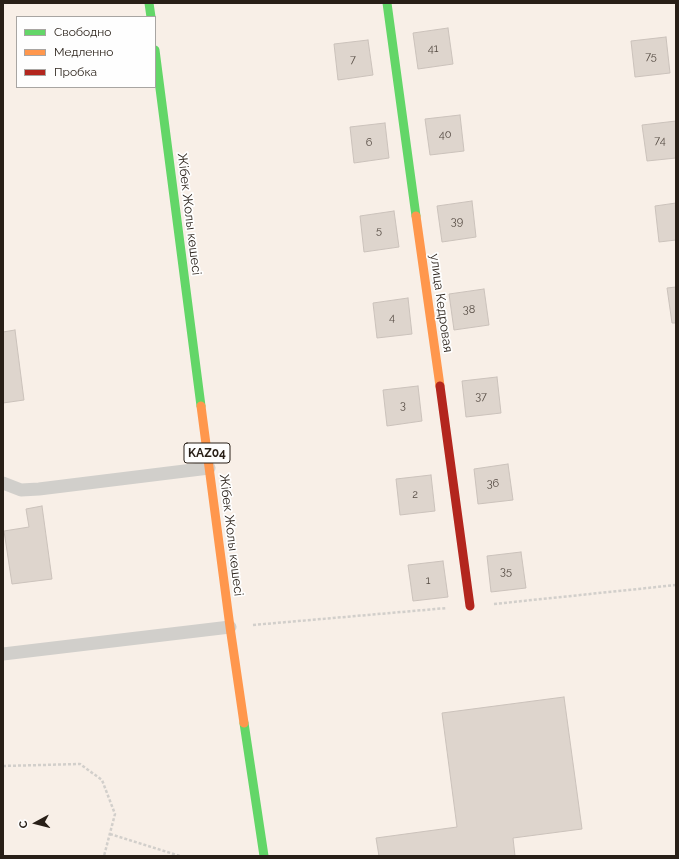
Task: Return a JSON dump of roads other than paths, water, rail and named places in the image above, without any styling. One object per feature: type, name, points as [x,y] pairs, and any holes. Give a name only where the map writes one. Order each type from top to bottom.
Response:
[{"type":"main road","points":[[149,3],[151,16]]},
{"type":"main road","name":"улица Кедровая","points":[[387,3],[470,606]]},
{"type":"main road","name":"Жібек Жолы көшесі","points":[[156,58],[230,627],[264,856]]},
{"type":"lane","points":[[3,483],[21,490],[39,489],[209,468]]},
{"type":"lane","points":[[3,654],[230,627]]}]
